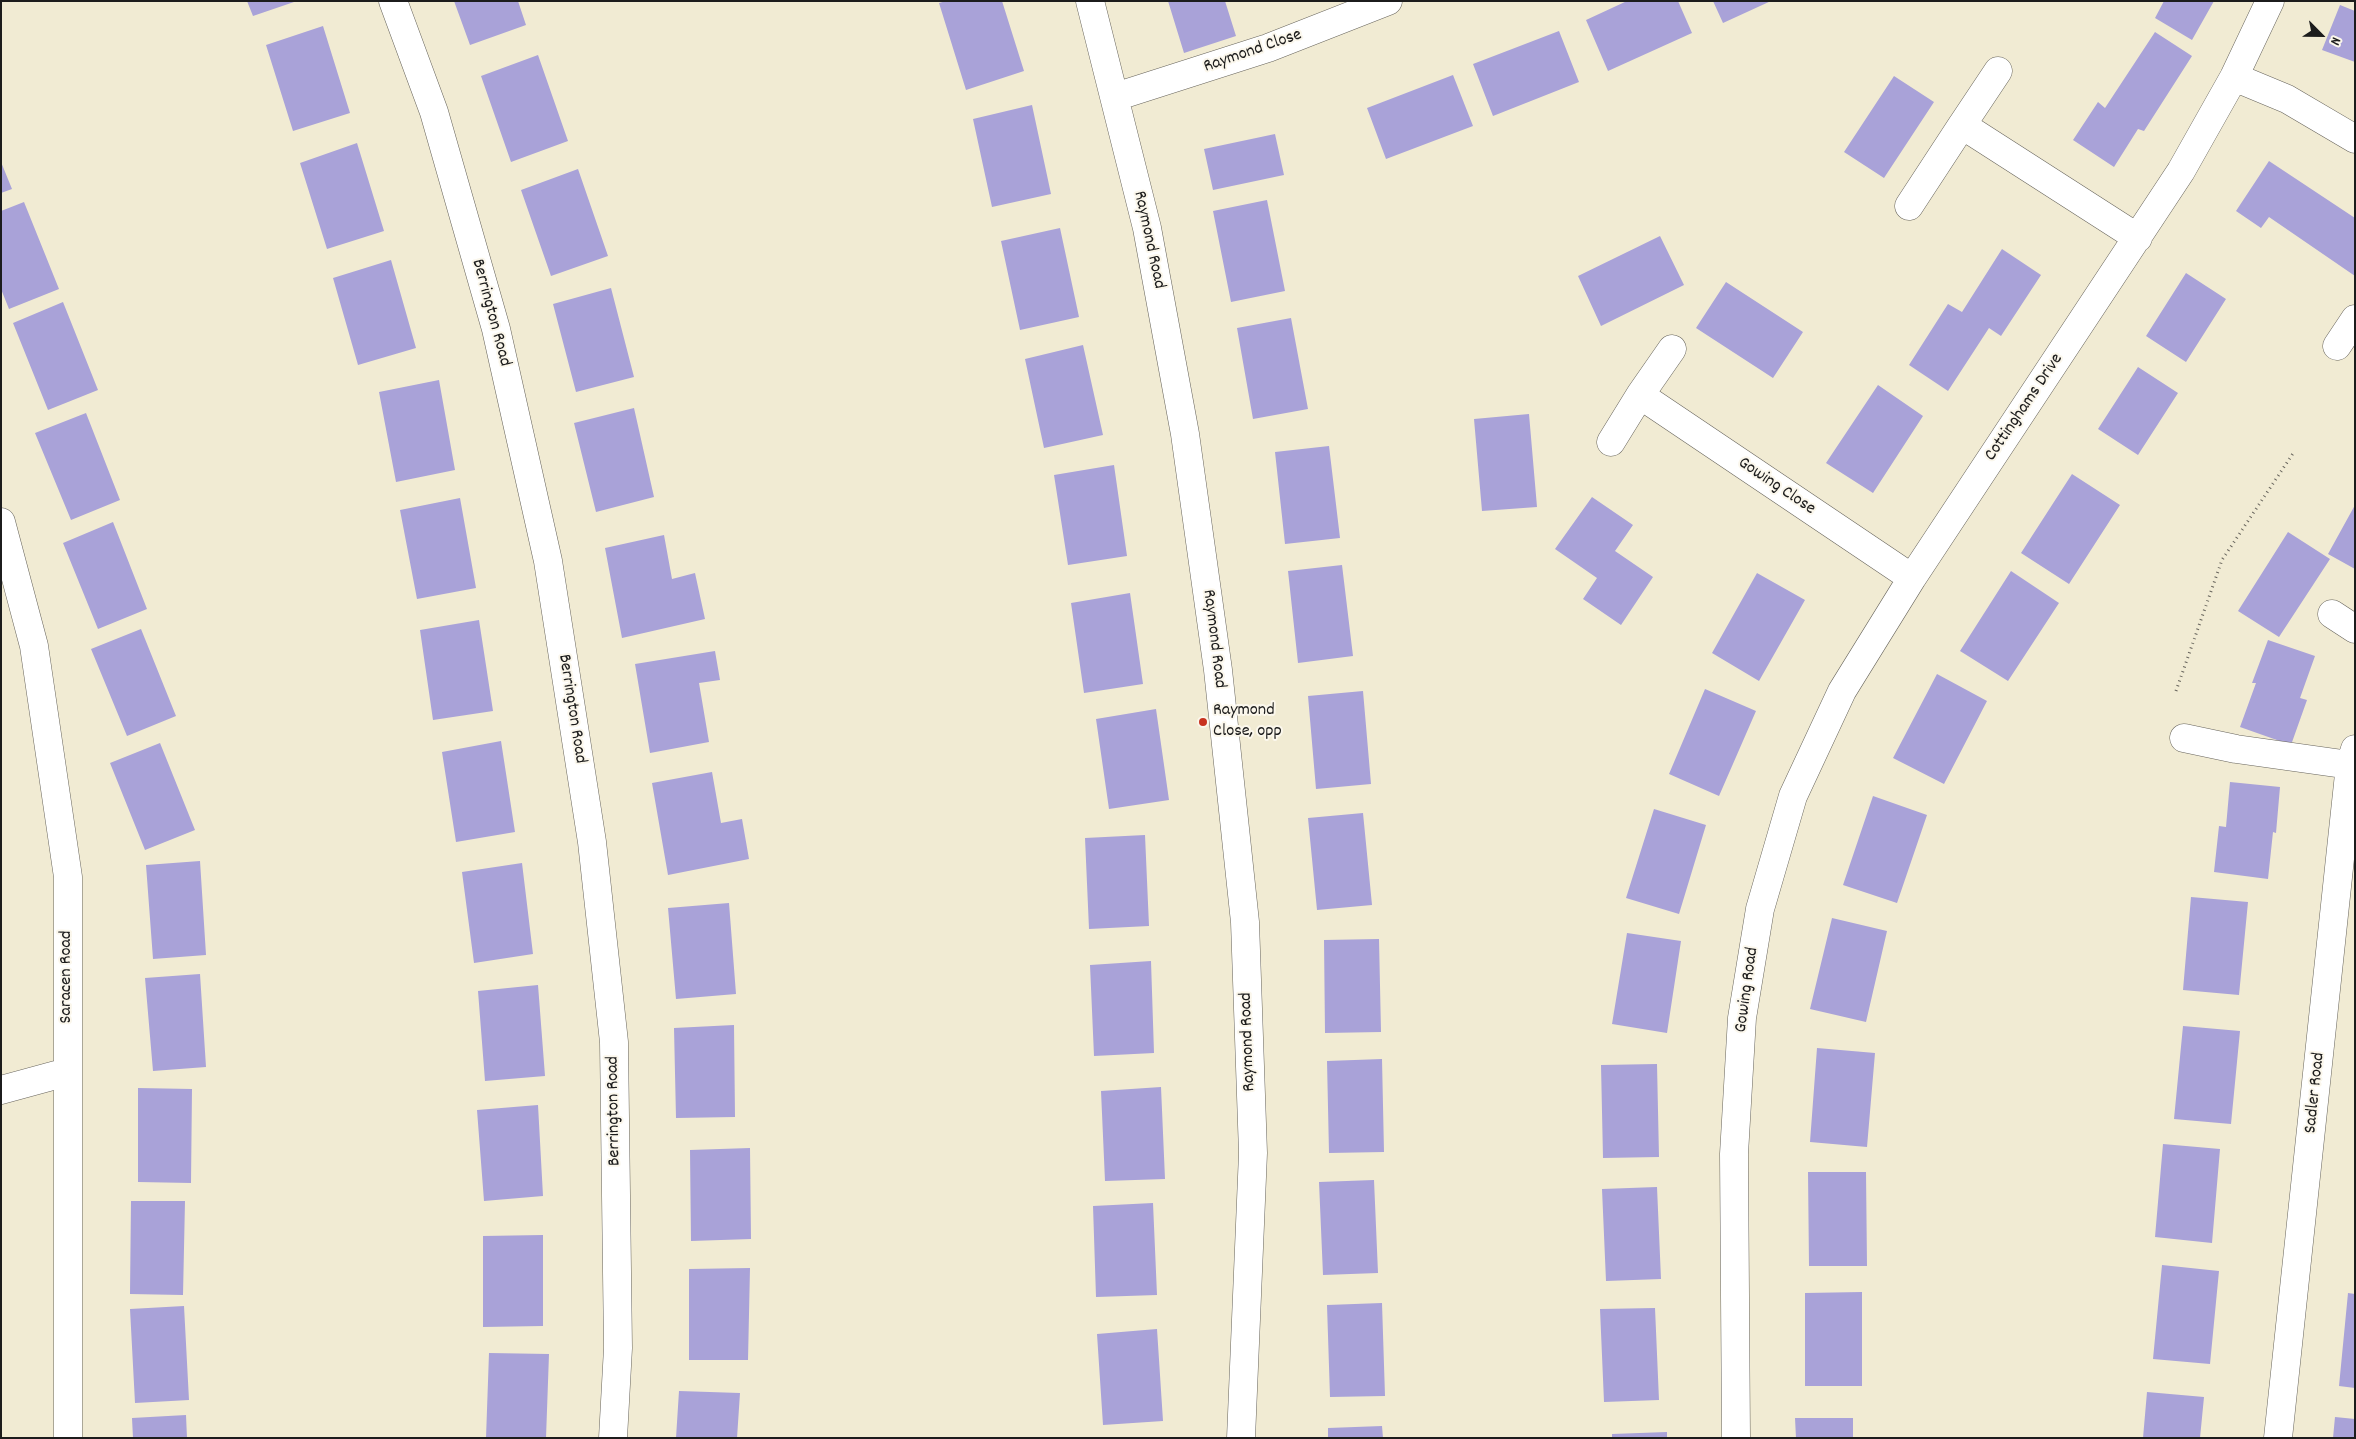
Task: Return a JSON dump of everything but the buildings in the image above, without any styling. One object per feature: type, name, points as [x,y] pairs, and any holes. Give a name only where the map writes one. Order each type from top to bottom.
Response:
[{"type":"street","name":"Berrington Road","points":[[393,1],[434,112],[496,329],[548,561],[592,842],[614,1042],[618,1348],[613,1438]]},
{"type":"street","name":"Raymond Road","points":[[1090,1],[1116,97],[1147,228],[1185,434],[1218,670],[1245,922],[1253,1152],[1241,1438]]},
{"type":"street","name":"Raymond Close","points":[[1116,97],[1268,48],[1388,1]]},
{"type":"street","name":"Cottinghams Drive","points":[[1912,578],[2181,171],[2234,77],[2270,1]]},
{"type":"street","points":[[1909,206],[1998,71]]},
{"type":"street","points":[[2234,77],[2287,99],[2355,139]]},
{"type":"street","points":[[1962,125],[2138,238]]},
{"type":"street","points":[[2337,346],[2355,319]]},
{"type":"street","points":[[1611,442],[1672,348]]},
{"type":"street","name":"Gowing Close","points":[[1640,396],[1912,578]]},
{"type":"street","name":"Saracen Road","points":[[1,522],[34,646],[68,877],[68,1438]]},
{"type":"street","name":"Gowing Road","points":[[1736,1438],[1734,1154],[1742,1018],[1760,909],[1793,796],[1842,691],[1912,578]]},
{"type":"street","points":[[2332,614],[2355,629]]},
{"type":"street","points":[[2184,738],[2236,749],[2352,757]]},
{"type":"street","name":"Sadler Road","points":[[2278,1438],[2352,757]]},
{"type":"street","points":[[1,1090],[67,1072]]},
{"type":"path","points":[[2176,691],[2222,560],[2294,452]]},
{"type":"place","name":"Raymond Close, opp","points":[[1203,722]]}]
